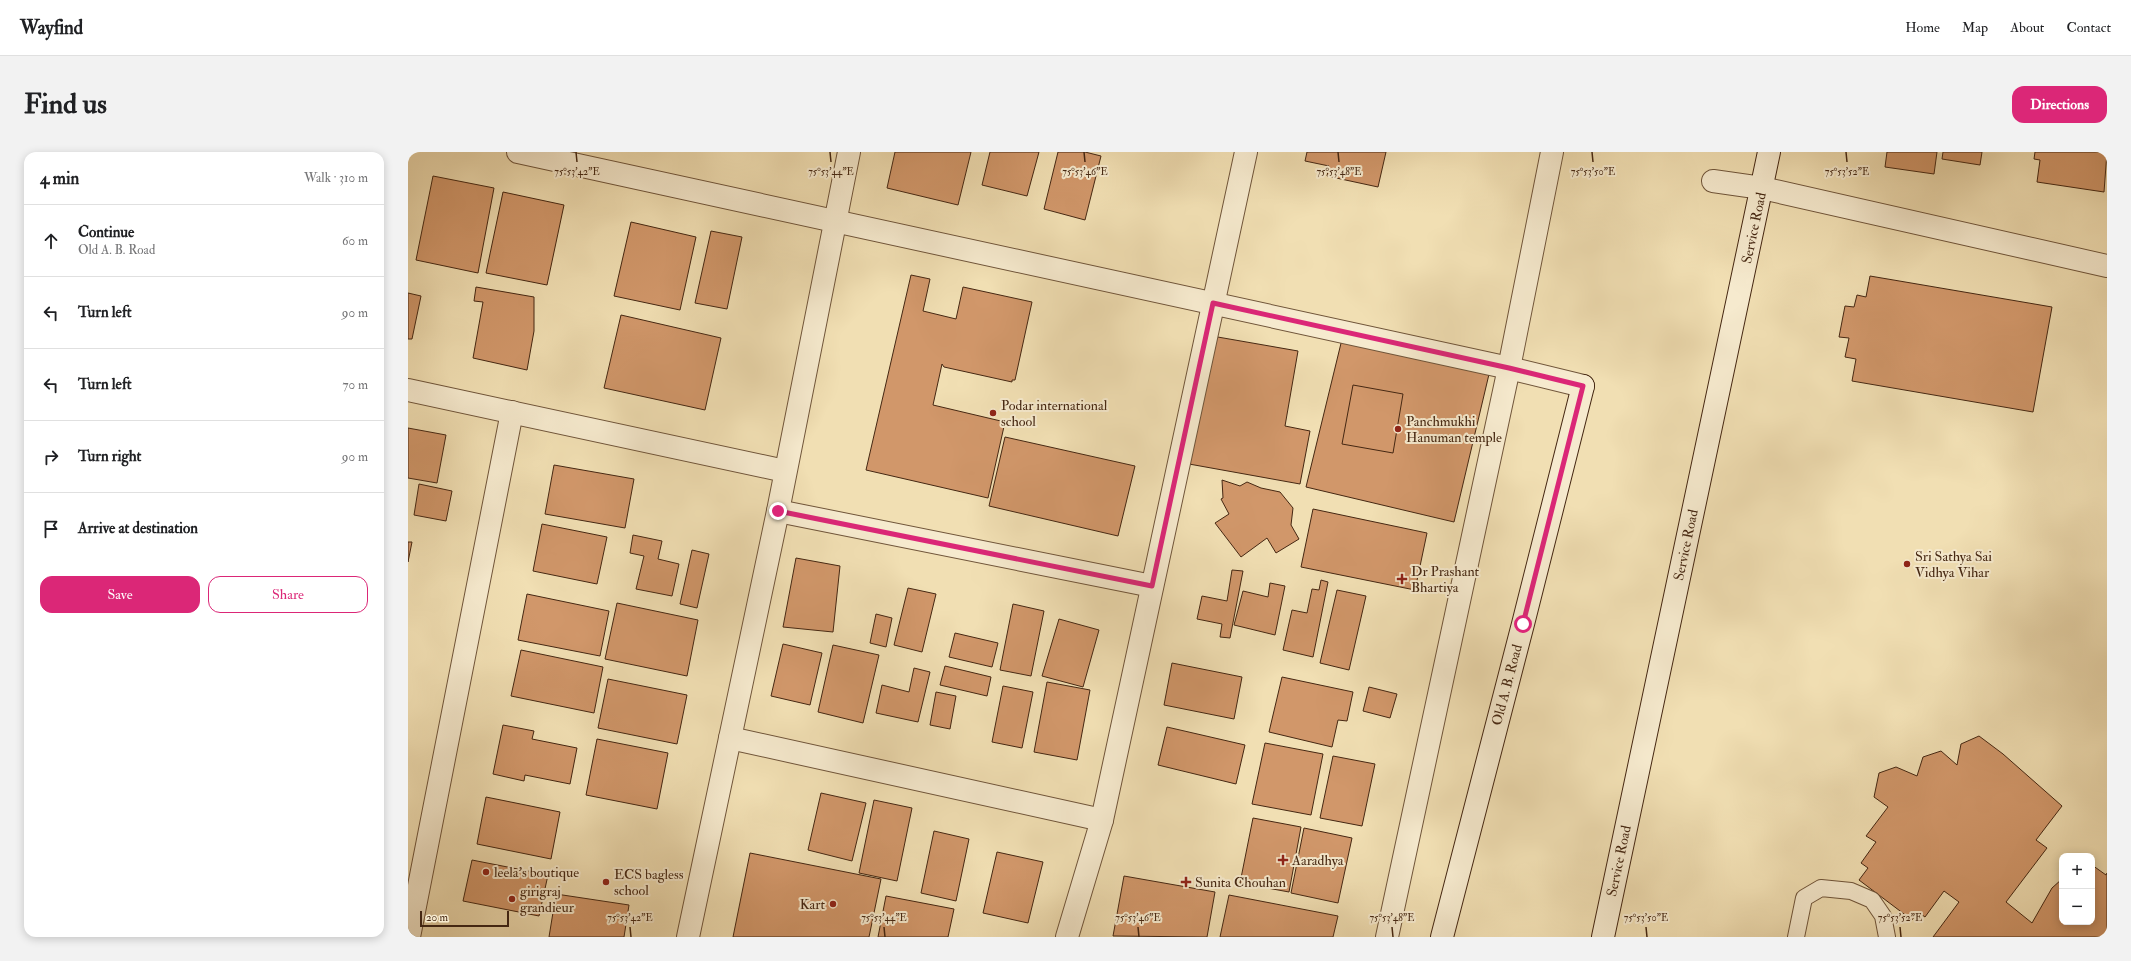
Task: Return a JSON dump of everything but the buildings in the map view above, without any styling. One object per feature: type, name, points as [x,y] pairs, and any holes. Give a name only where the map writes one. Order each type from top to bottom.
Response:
[{"type":"street","points":[[518,152],[1509,368]]},
{"type":"street","points":[[688,937],[778,511],[837,221],[849,152]]},
{"type":"street","points":[[1067,937],[1102,820],[1246,152]]},
{"type":"street","points":[[1387,937],[1509,368],[1552,152]]},
{"type":"street","name":"Service Road","points":[[1603,937],[1769,152]]},
{"type":"street","points":[[1713,181],[1762,188],[2107,266]]},
{"type":"street","name":"Old A. B. Road","points":[[1442,937],[1583,386],[1509,368]]},
{"type":"street","points":[[408,390],[785,471]]},
{"type":"street","points":[[409,937],[512,412]]},
{"type":"street","points":[[778,511],[1152,586]]},
{"type":"street","points":[[730,738],[1102,820]]},
{"type":"lane","points":[[1796,937],[1804,898],[1821,888],[1851,891],[1872,900],[1883,916],[1887,937]]},
{"type":"place","name":"Podar international school","points":[[993,413]]},
{"type":"place","name":"Panchmukhi Hanuman temple","points":[[1398,429]]},
{"type":"place","name":"Sri Sathya Sai Vidhya Vihar","points":[[1907,564]]},
{"type":"place","name":"Dr Prashant Bhartiya","points":[[1402,579]]},
{"type":"place","name":"Aaradhya","points":[[1283,860]]},
{"type":"place","name":"leela's boutique","points":[[486,872]]},
{"type":"place","name":"ECS bagless school","points":[[606,882]]},
{"type":"place","name":"Sunita Chouhan","points":[[1186,882]]},
{"type":"place","name":"girigraj grandieur","points":[[512,899]]},
{"type":"place","name":"Kart","points":[[833,904]]},
{"type":"route","points":[[778,511],[805,515],[1106,578],[1152,586],[1213,303],[1509,368],[1583,386],[1523,624]]}]
